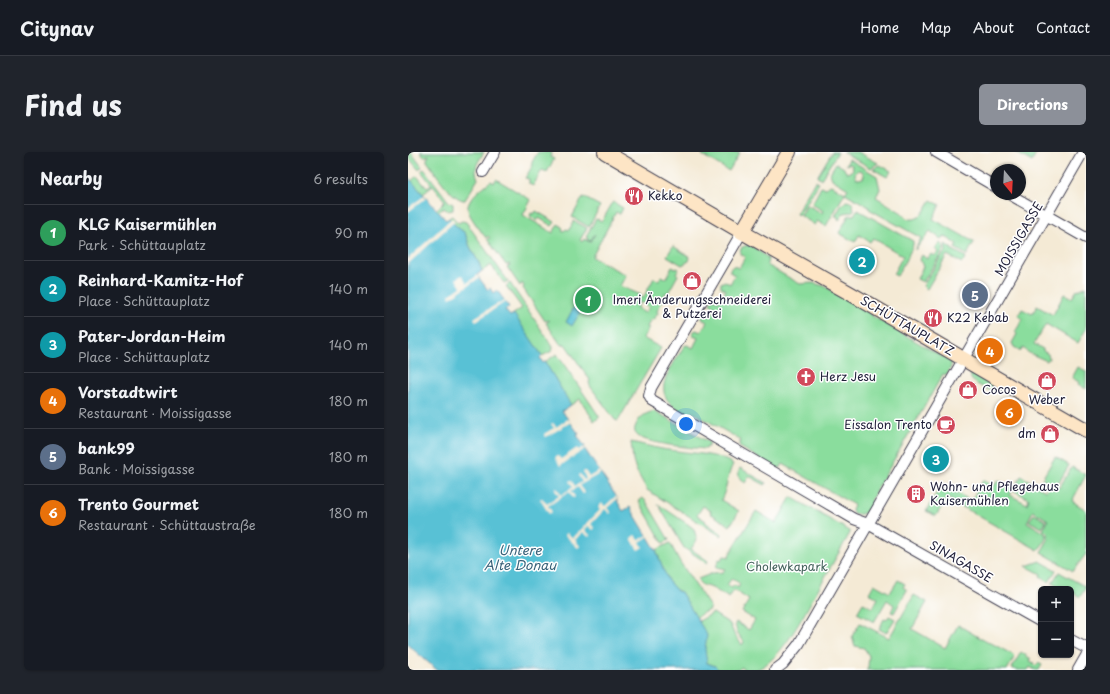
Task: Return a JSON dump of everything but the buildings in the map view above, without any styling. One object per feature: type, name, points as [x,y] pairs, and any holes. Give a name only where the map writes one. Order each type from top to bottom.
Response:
[{"type":"street","points":[[483,172],[495,152]]},
{"type":"street","name":"SCHÜTTAUPLATZ","points":[[605,152],[964,359],[868,524]]},
{"type":"street","points":[[778,669],[794,652],[799,644],[868,524],[854,519],[652,401],[649,396],[651,388],[789,152]]},
{"type":"street","points":[[936,152],[990,184]]},
{"type":"street","name":"MOISSIGASSE","points":[[964,359],[1083,152]]},
{"type":"street","points":[[1019,200],[1086,238]]},
{"type":"street","points":[[964,359],[1086,430]]},
{"type":"street","name":"SINAGASSE","points":[[868,524],[1038,620]]},
{"type":"street","points":[[1074,642],[1086,648]]},
{"type":"street","points":[[1078,670],[1086,656]]},
{"type":"green space","points":[[408,152],[411,152],[422,167],[419,170],[408,157]]},
{"type":"green space","points":[[420,152],[484,152],[476,168],[478,179],[465,200],[458,198],[448,189],[427,161],[429,155],[424,157]]},
{"type":"green space","points":[[538,152],[552,152],[550,157],[554,159],[547,172],[542,170],[533,186],[529,184],[529,179],[525,178],[533,165],[532,162]]},
{"type":"green space","points":[[704,152],[740,152],[729,171],[702,155]]},
{"type":"green space","points":[[832,152],[838,152],[821,179],[817,177]]},
{"type":"green space","points":[[843,152],[858,152],[878,163],[871,168]]},
{"type":"green space","points":[[1015,152],[1037,152],[1032,162]]},
{"type":"green space","points":[[849,159],[877,176],[880,189],[876,197],[902,213],[906,218],[915,219],[921,215],[931,200],[940,205],[933,219],[974,242],[967,255],[955,248],[957,244],[944,236],[941,239],[930,231],[915,250],[921,238],[869,209],[869,207],[845,193],[848,189],[832,179],[830,173],[836,163],[844,168],[848,173],[853,169],[852,165],[846,165]],"holes":[[[860,170],[863,172],[863,178],[856,178],[855,174],[857,171]]]},
{"type":"green space","points":[[880,165],[891,171],[887,177],[873,169]]},
{"type":"green space","points":[[424,169],[449,202],[453,204],[453,210],[448,211],[444,208],[438,212],[436,210],[445,201],[433,186],[423,194],[424,196],[408,200],[408,177],[411,181],[417,176],[427,188],[432,185],[421,171]]},
{"type":"green space","points":[[496,179],[531,200],[523,215],[553,233],[558,224],[563,228],[562,230],[569,230],[574,221],[587,228],[580,240],[582,242],[584,239],[590,242],[595,234],[590,241],[587,240],[588,238],[586,236],[596,219],[602,221],[613,202],[623,208],[620,214],[616,212],[592,257],[626,275],[620,286],[641,295],[640,297],[643,298],[654,278],[659,281],[661,276],[666,278],[672,267],[679,269],[676,273],[678,275],[668,293],[665,293],[661,299],[663,300],[657,311],[658,313],[653,320],[651,319],[647,327],[649,328],[643,338],[661,348],[618,421],[615,420],[590,386],[590,380],[565,344],[561,345],[546,323],[549,321],[545,321],[523,288],[524,286],[522,283],[520,286],[507,267],[510,265],[506,265],[487,239],[490,238],[488,236],[486,238],[471,217],[468,206],[472,198],[491,181],[494,183]],"holes":[[[640,302],[649,307],[645,313],[637,308]]]},
{"type":"green space","points":[[815,181],[819,183],[799,215],[796,214]]},
{"type":"green space","points":[[831,185],[845,193],[826,226],[817,221],[815,225],[801,216],[807,205],[822,213],[823,211],[812,204],[821,187],[825,188]]},
{"type":"green space","points":[[583,197],[600,206],[589,227],[572,217]]},
{"type":"green space","points":[[846,201],[853,204],[854,210],[844,213],[839,220],[837,216],[835,216]]},
{"type":"green space","points":[[857,210],[913,241],[911,250],[897,276],[893,274],[903,256],[873,238],[870,242],[859,235],[855,242],[839,233],[849,215],[854,215]]},
{"type":"green space","points":[[536,211],[555,222],[552,226],[539,218],[537,221],[530,216],[531,213],[534,214]]},
{"type":"green space","points":[[452,216],[458,223],[462,221],[466,222],[508,281],[504,283],[491,265],[482,271],[465,233],[449,218]]},
{"type":"green space","points":[[940,243],[944,249],[923,282],[917,279],[923,267],[920,259],[922,255],[927,259],[931,254],[934,256],[938,252],[935,249]]},
{"type":"green space","points":[[945,244],[966,257],[962,263],[947,255],[927,289],[923,286],[946,251]]},
{"type":"green space","points":[[749,245],[768,258],[767,265],[800,284],[813,283],[824,286],[943,357],[944,355],[951,362],[947,375],[943,374],[871,500],[873,502],[868,510],[863,514],[853,513],[852,509],[854,505],[783,464],[777,469],[740,447],[739,444],[741,440],[692,412],[687,416],[675,408],[667,400],[664,392],[664,384],[667,375],[684,346],[687,345],[693,348],[698,338],[693,336],[693,332],[696,330],[701,332],[707,322],[702,319],[702,315],[706,313],[711,316],[716,308],[711,305],[710,301],[714,299],[720,301],[726,290],[721,287],[721,283],[725,281],[730,284],[735,275],[730,272],[730,269],[733,266],[739,268],[745,257],[740,254],[740,251],[742,247]]},
{"type":"green space","points":[[673,246],[690,257],[689,261],[682,265],[667,256]]},
{"type":"green space","points":[[510,283],[553,347],[552,351],[542,356],[532,342],[506,319],[522,308],[506,286]]},
{"type":"green space","points":[[1086,287],[1086,329],[1078,343],[1046,324],[1034,344],[1048,354],[1049,358],[1047,361],[1029,353],[1023,348],[1021,351],[1014,347],[1012,343],[1017,334],[1015,332],[1023,319],[1018,316],[1022,309],[1032,314],[1037,306],[1053,315],[1064,294],[1072,298],[1077,290]]},
{"type":"green space","points":[[557,354],[599,418],[594,421],[580,399],[562,411],[556,382],[545,362]]},
{"type":"green space","points":[[1078,367],[1086,371],[1086,389],[1072,378]]},
{"type":"green space","points":[[971,373],[983,377],[1000,390],[999,392],[989,390],[976,384],[971,379]]},
{"type":"green space","points":[[655,411],[710,443],[706,449],[670,445],[643,439],[636,434],[635,426],[639,419],[644,415]]},
{"type":"green space","points":[[631,442],[665,450],[713,456],[733,464],[721,500],[739,511],[730,526],[710,513],[711,511],[703,506],[697,515],[722,534],[721,536],[647,490],[636,470]]},
{"type":"green space","points":[[1055,457],[1069,465],[1057,486],[1059,488],[1072,467],[1086,475],[1072,501],[1086,510],[1086,554],[1073,571],[1041,552],[1048,540],[1048,533],[1043,530],[1048,520],[1033,511],[1027,522],[1046,535],[1044,542],[1038,550],[947,498],[936,516],[926,511],[942,484],[971,501],[983,480],[994,486],[998,480],[1014,489],[1021,476],[1046,491],[1050,484],[1042,479]],"holes":[[[1013,490],[1029,499],[1027,504],[1010,495]]]},
{"type":"green space","points":[[740,468],[766,483],[765,485],[749,476],[745,483],[739,477]]},
{"type":"green space","name":"Cholewkapark","points":[[791,497],[850,531],[850,533],[799,623],[775,657],[766,665],[756,670],[744,670],[742,667],[738,670],[719,670],[715,666],[707,663],[699,621],[713,613],[730,624],[734,634],[742,645],[744,642],[737,632],[736,622],[749,630],[755,620],[742,612],[749,600],[734,590],[729,598],[712,588],[702,585],[698,579],[713,573],[723,572],[725,569],[716,567],[719,559],[721,560],[724,556],[730,557],[729,555],[756,511],[776,523]],"holes":[[[732,578],[740,584],[738,588],[734,585],[732,588],[727,585]]]},
{"type":"green space","points":[[643,498],[669,540],[663,543],[639,501]]},
{"type":"green space","points":[[658,504],[694,529],[697,540],[691,549],[708,561],[707,563],[684,548]]},
{"type":"green space","points":[[1034,514],[1046,521],[1042,528],[1029,521]]},
{"type":"green space","points":[[670,543],[680,562],[710,607],[710,610],[702,613],[696,618],[681,592],[676,590],[668,581],[656,550]]},
{"type":"green space","points":[[1040,561],[1056,570],[1049,582],[1040,576],[1041,574],[1026,566]]},
{"type":"green space","points":[[1059,572],[1086,587],[1080,597],[1074,594],[1074,586],[1056,586],[1052,583]]},
{"type":"green space","points":[[898,580],[905,584],[903,587],[907,590],[894,613],[891,612],[894,605],[887,600],[874,622],[857,613],[863,603],[873,608],[878,598],[869,593],[874,584],[890,593]]},
{"type":"green space","points":[[914,595],[927,602],[912,629],[945,648],[958,625],[1015,656],[1007,670],[866,670],[868,667],[869,656],[864,648],[855,646],[852,636],[860,623],[889,638]]},
{"type":"green space","points":[[889,616],[895,619],[886,633],[879,629],[884,619],[886,620]]},
{"type":"green space","points":[[1021,652],[1031,659],[1030,661],[1036,666],[1038,663],[1042,665],[1039,670],[1035,670],[1030,667],[1028,670],[1016,670],[1012,668]]},
{"type":"water","name":"Untere Alte Donau","points":[[408,177],[446,220],[449,218],[465,233],[482,271],[477,275],[488,290],[490,288],[493,293],[497,290],[509,307],[505,310],[510,316],[514,314],[541,354],[542,356],[540,358],[543,363],[545,362],[571,405],[562,411],[579,434],[577,435],[585,447],[584,448],[618,498],[616,499],[623,511],[630,507],[656,550],[668,581],[677,591],[681,592],[707,635],[705,649],[707,663],[715,666],[719,670],[437,670],[408,645]]},
{"type":"water","points":[[574,307],[581,311],[572,326],[566,322]]},
{"type":"pier","points":[[424,196],[426,198],[408,212],[408,208]]},
{"type":"pier","points":[[452,218],[455,221],[408,264],[408,259]]},
{"type":"pier","points":[[462,275],[467,283],[478,275],[479,278],[450,298],[449,295],[461,287],[456,279]]},
{"type":"pier","points":[[504,300],[505,302],[476,321],[474,318]]},
{"type":"pier","points":[[568,419],[571,422],[546,437],[544,434],[554,428],[551,424],[553,423],[556,427]]},
{"type":"pier","points":[[584,447],[585,449],[560,466],[555,458],[558,456],[561,459],[577,448],[579,450]]},
{"type":"pier","points":[[585,471],[589,477],[599,471],[601,473],[580,485],[585,493],[583,494],[578,487],[571,491],[575,497],[573,498],[569,492],[548,506],[552,512],[549,514],[540,499],[542,498],[547,504],[559,496],[555,490],[557,488],[561,495],[573,487],[569,481],[571,480],[575,486],[582,482],[578,475],[580,474],[584,480],[586,479],[583,472]]},
{"type":"pier","points":[[616,496],[618,498],[607,508],[611,512],[610,514],[605,509],[591,524],[595,528],[593,530],[589,526],[585,530],[590,535],[589,537],[583,532],[575,540],[580,546],[578,548],[565,535],[567,533],[573,538],[600,510],[598,508],[602,503],[605,506]]},
{"type":"pier","points":[[635,535],[639,540],[648,535],[649,536],[640,542],[643,547],[638,550],[631,538]]},
{"type":"place","name":"Kekko","points":[[634,196]]},
{"type":"place","name":"Reinhard-Kamitz-Hof","points":[[862,261]]},
{"type":"place","name":"Imeri Änderungsschneiderei & Putzerei","points":[[692,281]]},
{"type":"place","name":"bank99","points":[[975,295]]},
{"type":"place","name":"KLG Kaisermühlen","points":[[588,300]]},
{"type":"place","name":"K22 Kebab","points":[[933,318]]},
{"type":"place","name":"Vorstadtwirt","points":[[990,351]]},
{"type":"place","name":"Herz Jesu","points":[[806,377]]},
{"type":"place","name":"Weber","points":[[1047,381]]},
{"type":"place","name":"Cocos","points":[[968,390]]},
{"type":"place","name":"Trento Gourmet","points":[[1009,412]]},
{"type":"place","name":"Eissalon Trento","points":[[946,425]]},
{"type":"place","name":"dm","points":[[1050,434]]},
{"type":"place","name":"Pater-Jordan-Heim","points":[[936,459]]},
{"type":"place","name":"Wohn- und Pflegehaus Kaisermühlen","points":[[916,494]]}]
